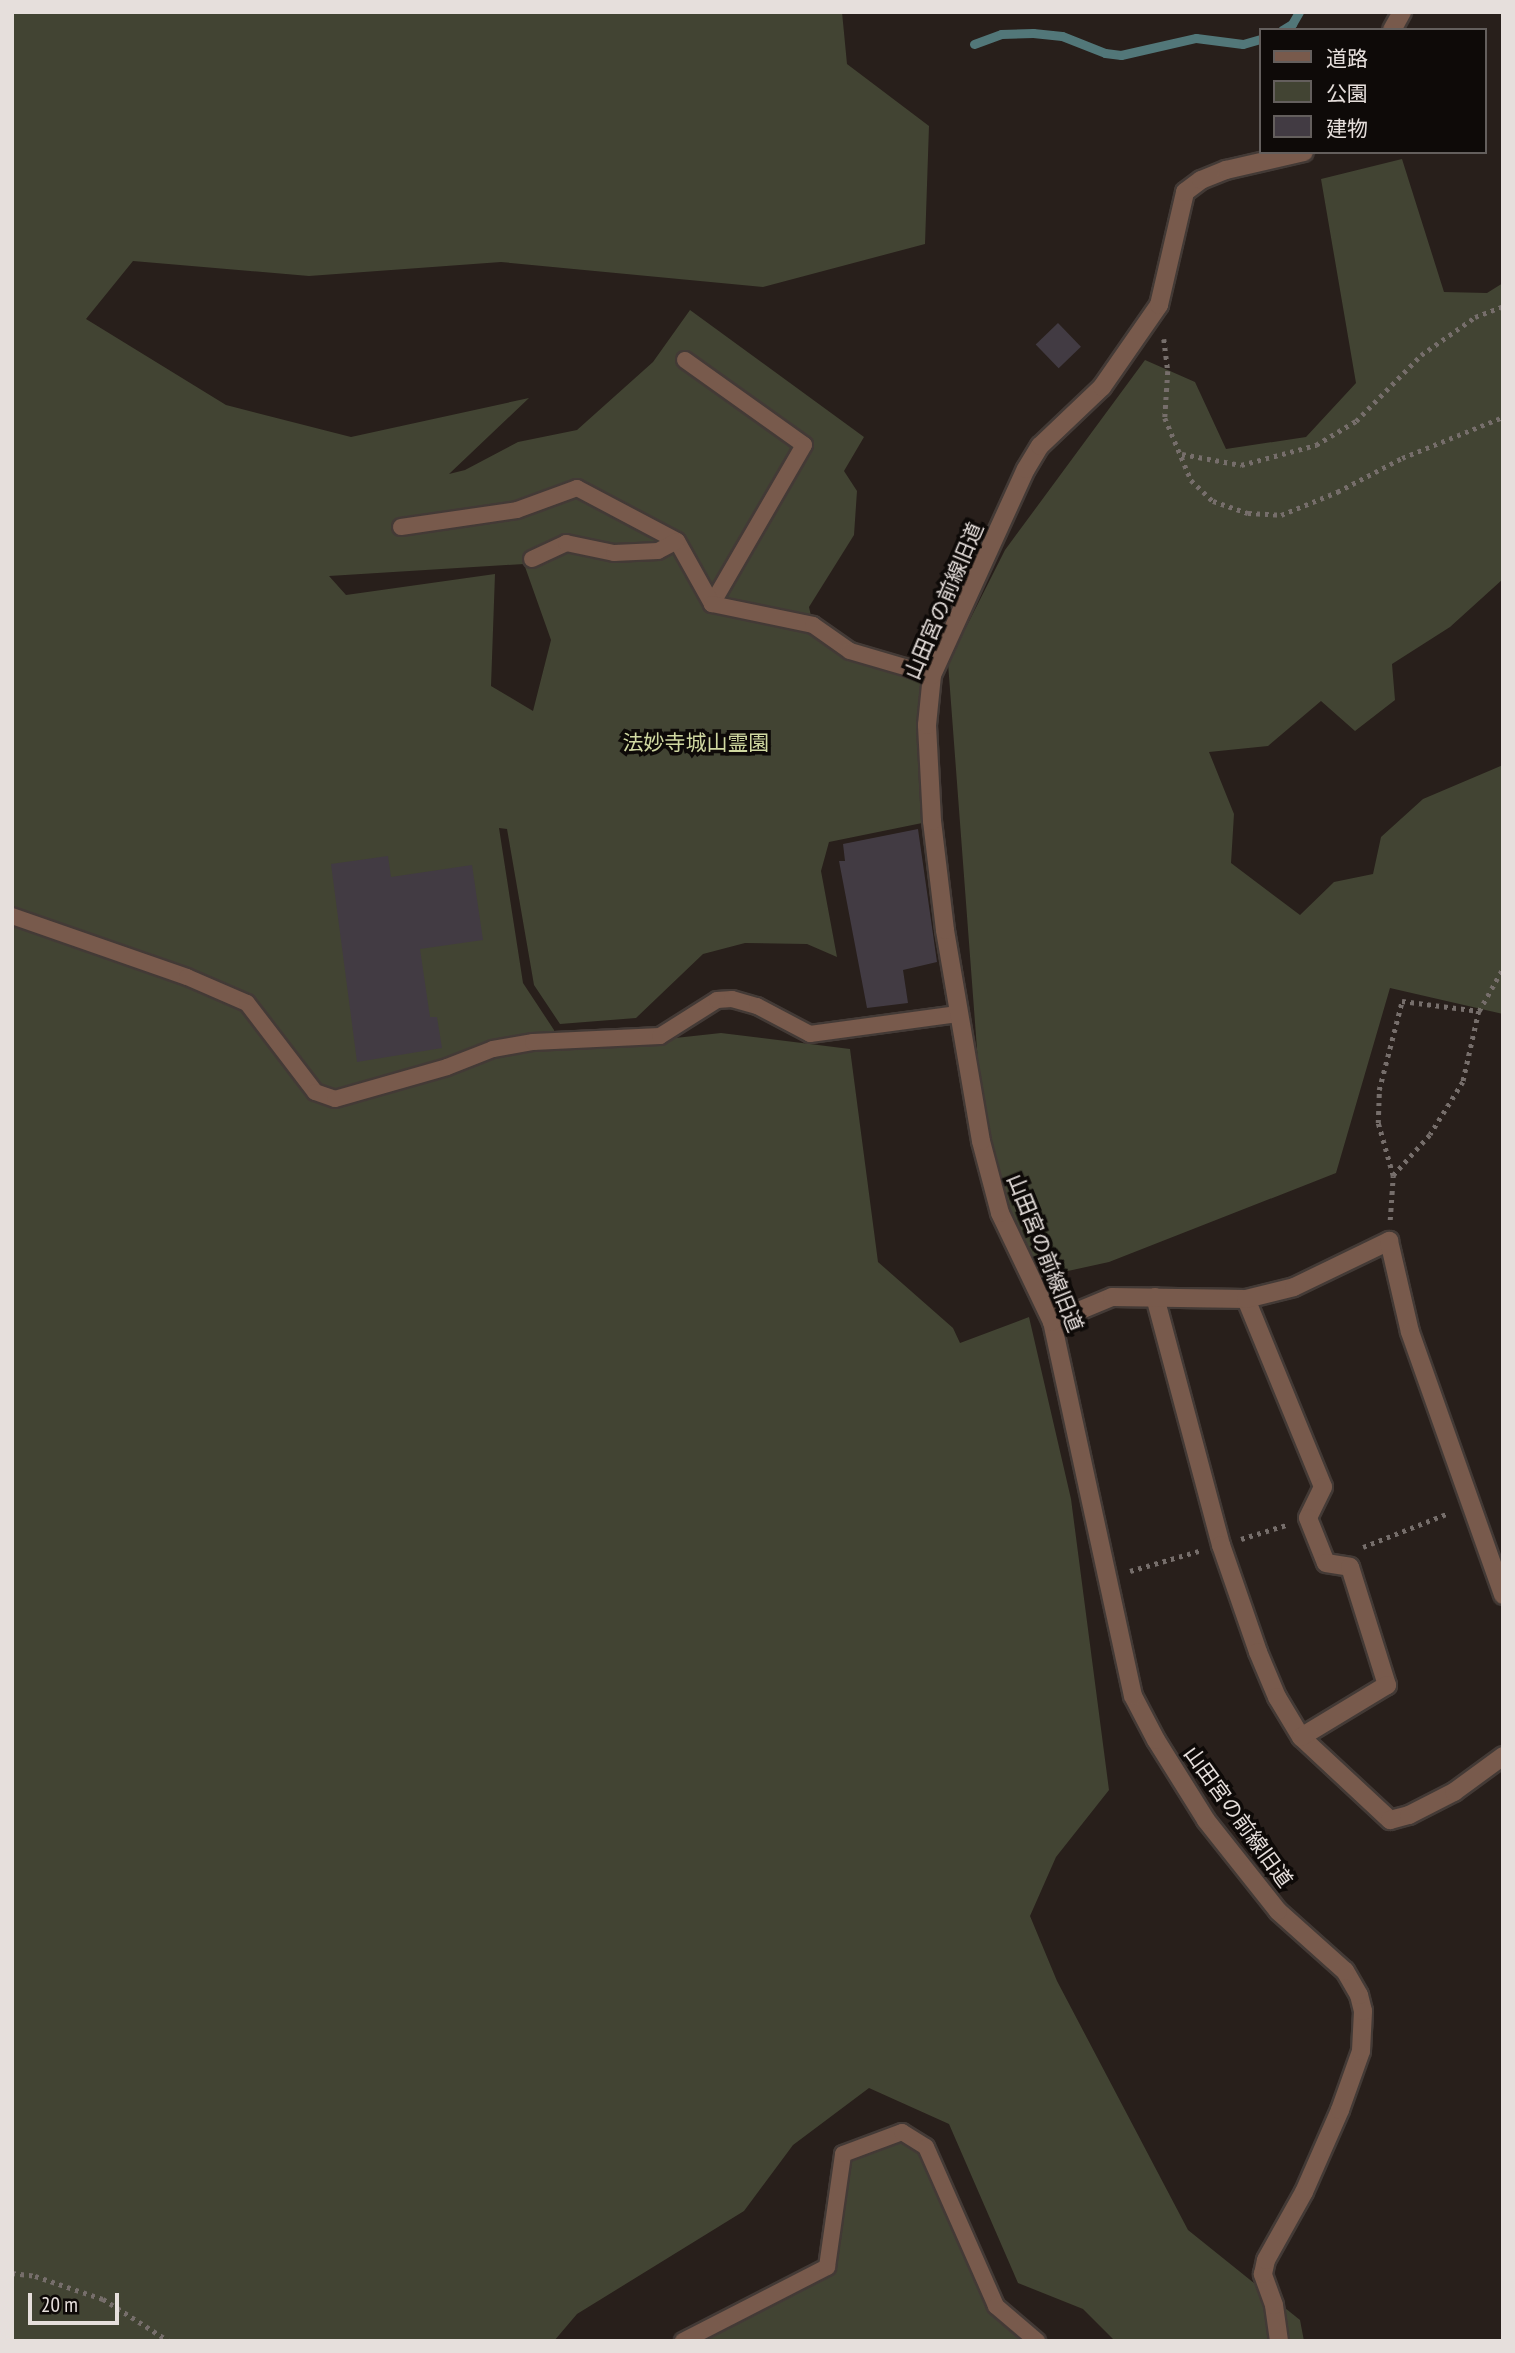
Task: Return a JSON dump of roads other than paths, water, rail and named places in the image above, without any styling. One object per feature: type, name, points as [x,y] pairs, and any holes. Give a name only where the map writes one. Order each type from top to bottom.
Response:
[{"type":"street","points":[[1393,28],[1402,12]]},
{"type":"street","name":"山田宮の前線旧道","points":[[1279,2341],[1274,2305],[1263,2274],[1266,2260],[1304,2192],[1340,2110],[1361,2051],[1363,2011],[1359,1995],[1345,1971],[1279,1911],[1206,1820],[1156,1740],[1133,1696],[1052,1322],[993,1196],[958,1014],[932,821],[926,724],[932,675],[1026,469],[1040,446],[1102,387],[1159,305],[1185,192],[1201,180],[1226,170],[1295,154]]},
{"type":"street","points":[[1052,1322],[1112,1297],[1246,1299],[1294,1287],[1389,1241],[1410,1332],[1503,1595]]},
{"type":"street","points":[[1155,1297],[1222,1545],[1258,1652],[1277,1697],[1301,1737],[1390,1820],[1409,1815],[1454,1792],[1503,1756]]},
{"type":"street","points":[[1246,1299],[1323,1487],[1308,1518],[1326,1563],[1350,1567],[1387,1685],[1301,1737]]},
{"type":"lane","points":[[685,360],[804,445],[712,604]]},
{"type":"lane","points":[[401,527],[517,510],[577,488],[677,541],[712,604],[813,625],[849,651],[932,675]]},
{"type":"lane","points":[[532,559],[566,543],[614,553],[658,551],[677,541]]},
{"type":"lane","points":[[12,916],[187,977],[247,1003],[315,1092],[335,1099],[447,1067],[493,1048],[533,1042],[660,1036],[717,1000],[732,999],[757,1006],[810,1034],[958,1014]]},
{"type":"lane","points":[[683,2341],[827,2267],[843,2154],[902,2132],[926,2147],[996,2306],[1037,2341]]},
{"type":"waterway","points":[[1285,28],[1292,24],[1299,12]]},
{"type":"waterway","points":[[974,44],[1001,34],[1033,33],[1062,36],[1105,53],[1121,55],[1196,38],[1243,44],[1260,39]]},
{"type":"park label","name":"法妙寺城山霊園","points":[[696,743]]}]
